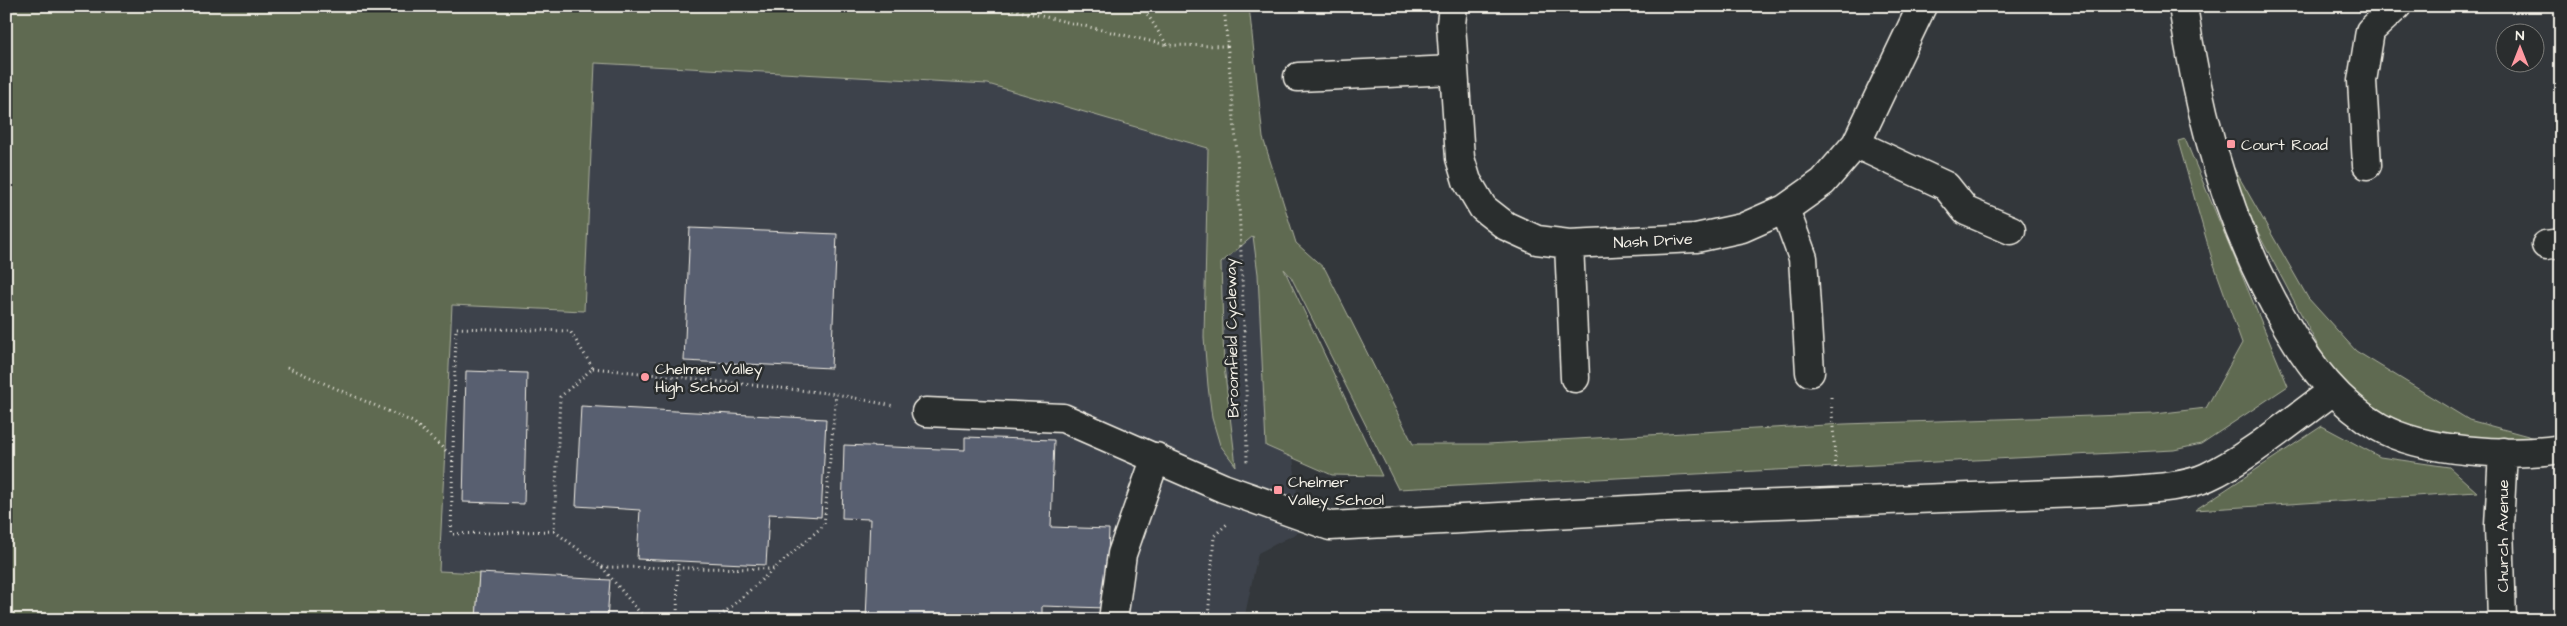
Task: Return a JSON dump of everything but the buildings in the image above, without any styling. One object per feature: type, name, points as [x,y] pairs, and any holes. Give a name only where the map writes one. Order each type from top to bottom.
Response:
[{"type":"street","name":"Nash Drive","points":[[1453,6],[1451,24],[1453,70],[1460,158],[1467,181],[1483,208],[1506,226],[1537,240],[1570,244],[1696,238],[1742,228],[1785,209],[1823,182],[1856,144],[1922,6]]},
{"type":"street","points":[[2183,6],[2191,63],[2206,125],[2235,222],[2257,272],[2281,316],[2304,354],[2333,391],[2359,414],[2380,428],[2408,440],[2452,448],[2503,452],[2561,450]]},
{"type":"street","points":[[2367,165],[2362,81],[2370,31],[2398,6]]},
{"type":"street","points":[[1298,77],[1453,70]]},
{"type":"street","points":[[1856,144],[1946,186],[1966,211],[2010,230]]},
{"type":"street","points":[[1785,209],[1803,258],[1810,372]]},
{"type":"street","points":[[1570,244],[1575,378]]},
{"type":"street","points":[[926,412],[1063,418],[1243,495],[1330,526],[1666,508],[2106,492],[2168,486],[2206,478],[2235,460],[2333,391]]},
{"type":"street","name":"Church Avenue","points":[[2502,620],[2499,526],[2503,452]]},
{"type":"street","points":[[1113,620],[1122,554],[1156,458]]},
{"type":"path","points":[[998,6],[1167,45],[1227,46]]},
{"type":"path","points":[[1142,6],[1167,45]]},
{"type":"path","name":"Broomfield Cycleway","points":[[1208,620],[1214,536],[1233,518],[1243,495],[1247,460],[1238,153],[1224,6]]},
{"type":"path","points":[[593,368],[570,331],[456,328],[451,534],[554,531],[602,567],[646,620]]},
{"type":"path","points":[[287,368],[413,422],[453,457]]},
{"type":"path","points":[[554,531],[560,397],[593,368],[836,394],[926,412]]},
{"type":"path","points":[[1810,372],[1828,370],[1838,502]]},
{"type":"path","points":[[716,620],[824,525],[836,394]]},
{"type":"path","points":[[676,620],[678,561]]},
{"type":"path","points":[[602,567],[774,569]]},
{"type":"shaded area","name":"Chelmer Valley High School","points":[[6,6],[988,84],[1208,148],[1268,223],[1301,531],[1258,553],[1244,620],[6,620]]},
{"type":"green space","points":[[6,6],[1249,6],[1263,138],[1296,243],[1325,269],[1413,444],[1488,444],[1844,424],[2155,414],[2206,408],[2242,343],[2212,259],[2178,141],[2185,139],[2288,386],[2201,444],[2174,450],[1398,489],[1291,277],[1284,269],[1382,476],[1332,475],[1266,446],[1258,274],[1253,236],[1221,263],[1224,366],[1236,466],[1220,445],[1212,418],[1208,386],[1204,337],[1208,148],[988,84],[595,63],[584,311],[452,305],[439,571],[479,573],[476,620],[6,620]]},
{"type":"green space","points":[[2231,163],[2308,298],[2356,351],[2469,420],[2554,443],[2457,442],[2382,418],[2327,363],[2249,216]]},
{"type":"green space","points":[[2322,426],[2380,457],[2449,467],[2477,492],[2195,510]]},
{"type":"place","name":"Court Road","points":[[2231,144]]},
{"type":"place","name":"Chelmer Valley High School","points":[[645,377]]},
{"type":"place","name":"Chelmer Valley School","points":[[1278,490]]}]
